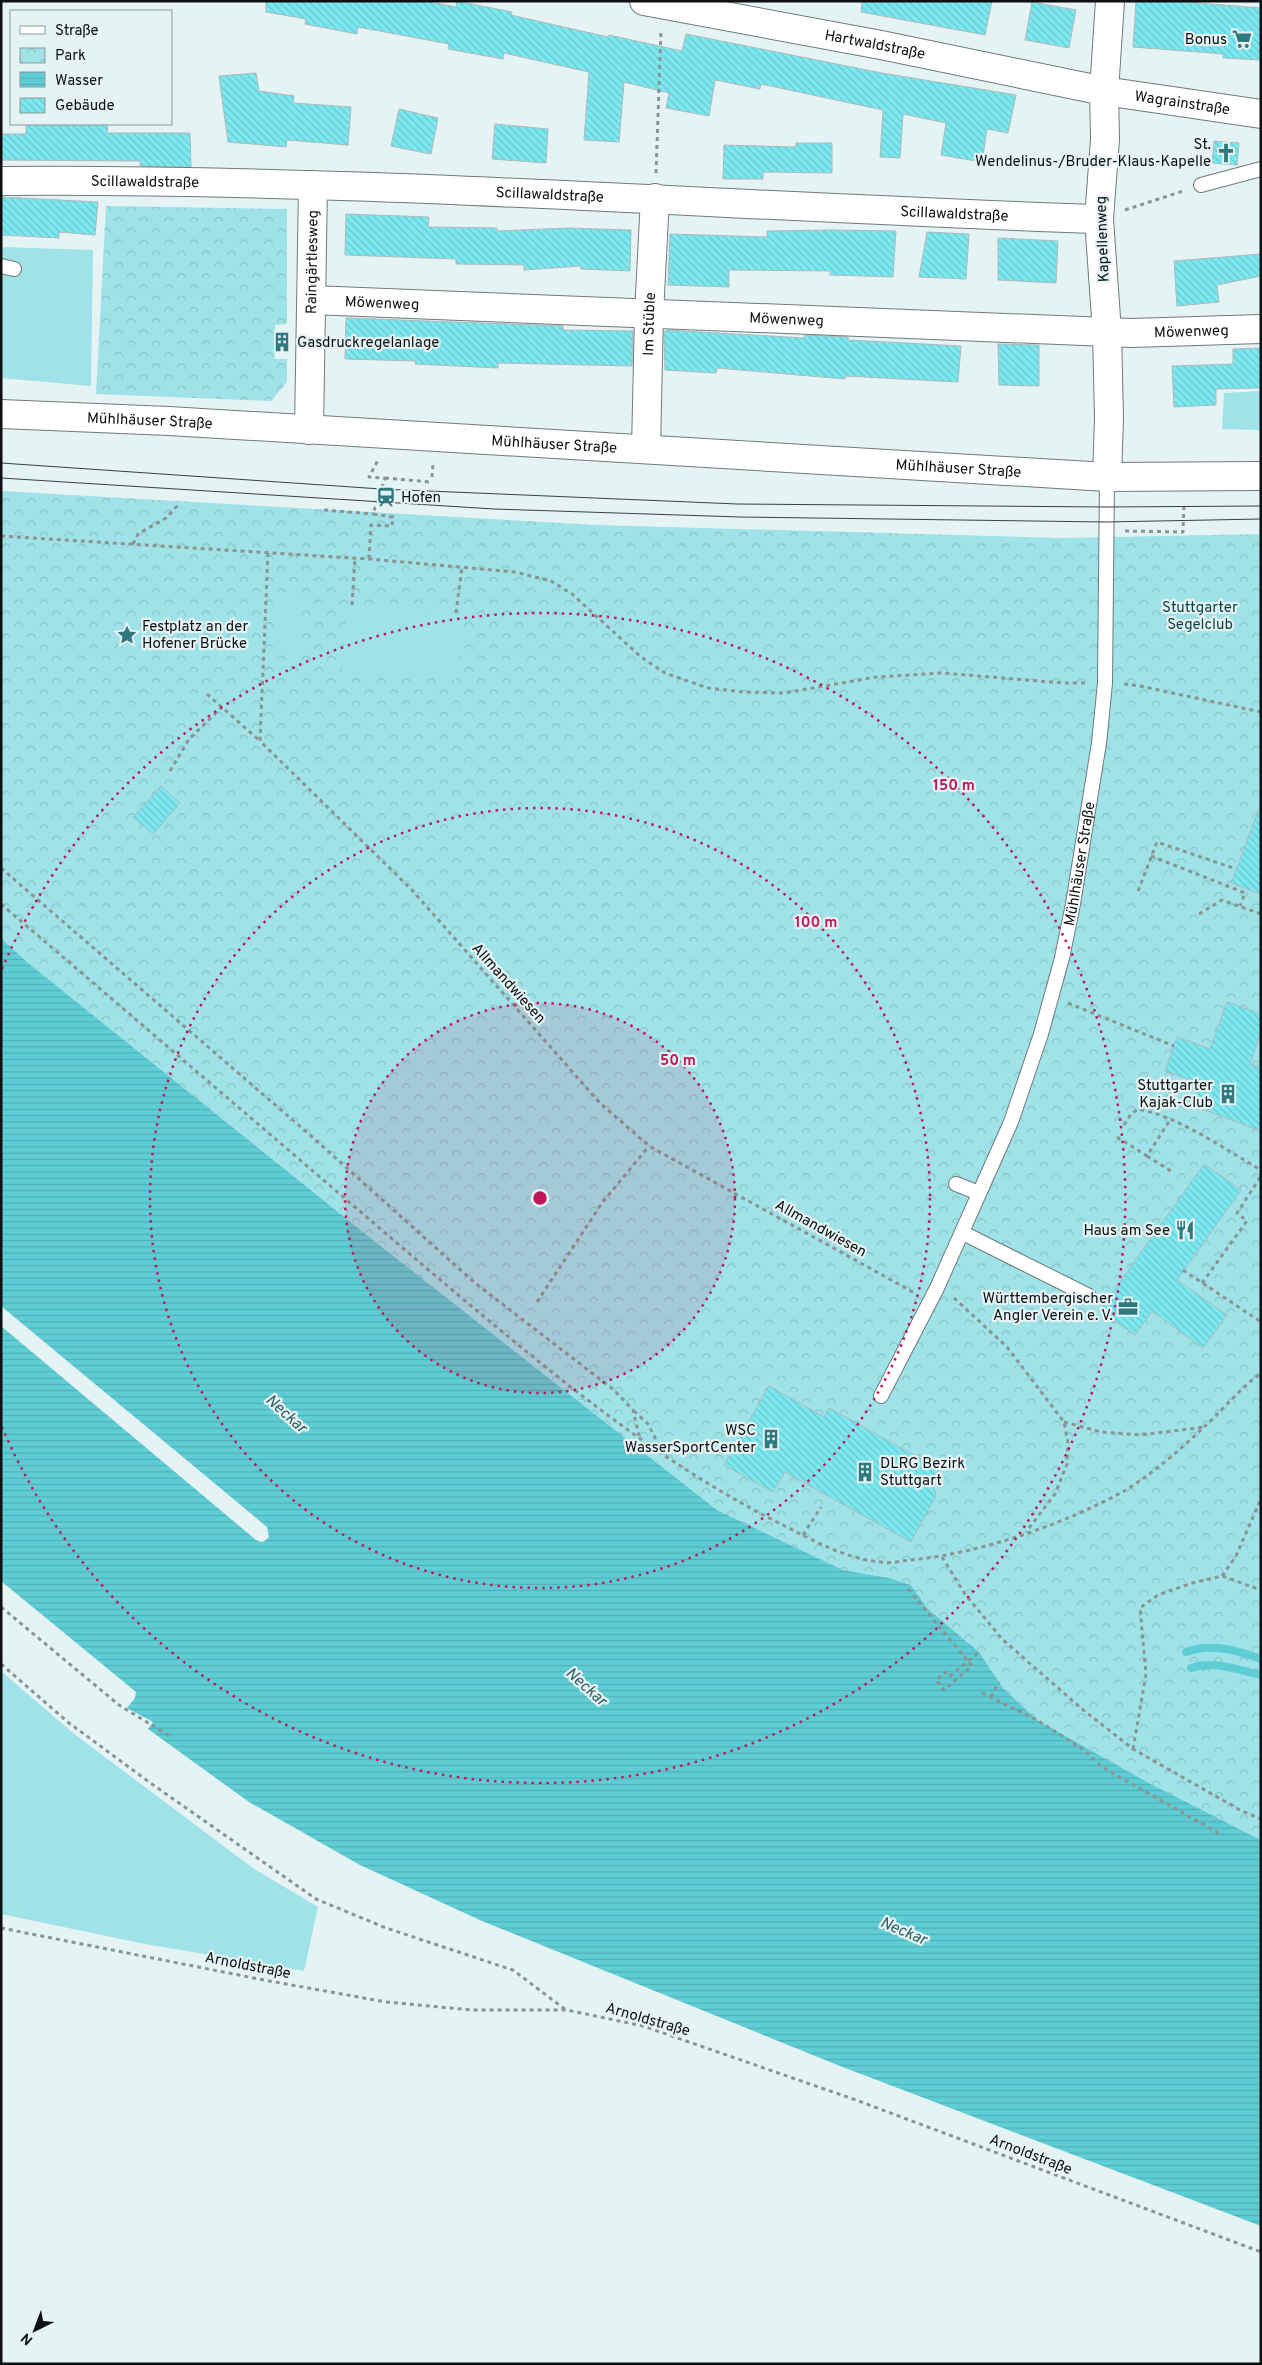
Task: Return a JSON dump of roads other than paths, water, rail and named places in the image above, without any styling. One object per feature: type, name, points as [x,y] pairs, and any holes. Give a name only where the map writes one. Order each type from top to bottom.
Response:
[{"type":"street","name":"Kapellenweg","points":[[1107,477],[1109,418],[1107,332],[1099,219],[1105,139],[1104,91],[1110,1]]},
{"type":"street","name":"Hartwaldstraße","points":[[656,2],[891,47],[1104,91]]},
{"type":"street","name":"Wagrainstraße","points":[[1104,91],[1261,114]]},
{"type":"street","name":"Scillawaldstraße","points":[[1,181],[105,181],[313,186],[655,198],[1099,219]]},
{"type":"street","name":"Raingärtlesweg","points":[[309,430],[313,186]]},
{"type":"street","name":"Im Stüble","points":[[646,449],[649,314],[655,198]]},
{"type":"street","name":"Möwenweg","points":[[312,300],[1132,333],[1261,329]]},
{"type":"street","name":"Mühlhäuser Straße","points":[[1,414],[646,449],[1107,477],[1261,476]]},
{"type":"lane","points":[[1202,185],[1261,169]]},
{"type":"lane","name":"Mühlhäuser Straße","points":[[881,1396],[936,1288],[1011,1122],[1052,996],[1074,904],[1099,743],[1105,683],[1107,477]]},
{"type":"lane","points":[[956,1184],[979,1193]]},
{"type":"lane","points":[[962,1232],[1089,1296]]},
{"type":"water","name":"Neckar","points":[[1,938],[27,962],[373,1240],[717,1510],[843,1570],[889,1578],[911,1585],[928,1609],[979,1652],[1003,1688],[1037,1720],[1149,1783],[1261,1840],[1261,2226],[840,2066],[482,1921],[360,1865],[249,1802],[148,1729],[153,1722],[127,1708],[135,1698],[136,1692],[1,1581],[1,1326],[256,1540],[262,1542],[269,1537],[267,1527],[1,1306]]},
{"type":"waterway","points":[[1186,1652],[1196,1649],[1215,1648],[1261,1659]]},
{"type":"waterway","points":[[1191,1668],[1218,1665],[1261,1675]]},
{"type":"tram line","points":[[1,463],[381,489],[737,504],[1106,507],[1261,506]]},
{"type":"tram line","points":[[1,478],[494,509],[740,517],[1106,522],[1261,519]]},
{"type":"place","name":"Bonus","points":[[1242,39]]},
{"type":"place","name":"St. Wendelinus-/Bruder-Klaus-Kapelle","points":[[1226,153]]},
{"type":"place","name":"Gasdruckregelanlage","points":[[282,342]]},
{"type":"place","name":"Hofen","points":[[386,497]]},
{"type":"place","name":"Festplatz an der Hofener Brücke","points":[[127,635]]},
{"type":"place","name":"Stuttgarter Kajak-Club","points":[[1228,1094]]},
{"type":"place","name":"Haus am See","points":[[1185,1230]]},
{"type":"place","name":"Württembergischer Angler Verein e. V.","points":[[1128,1307]]},
{"type":"place","name":"WSC WasserSportCenter","points":[[771,1439]]},
{"type":"place","name":"DLRG Bezirk Stuttgart","points":[[865,1472]]},
{"type":"park label","name":"Stuttgarter Segelclub","points":[[1200,616]]}]
